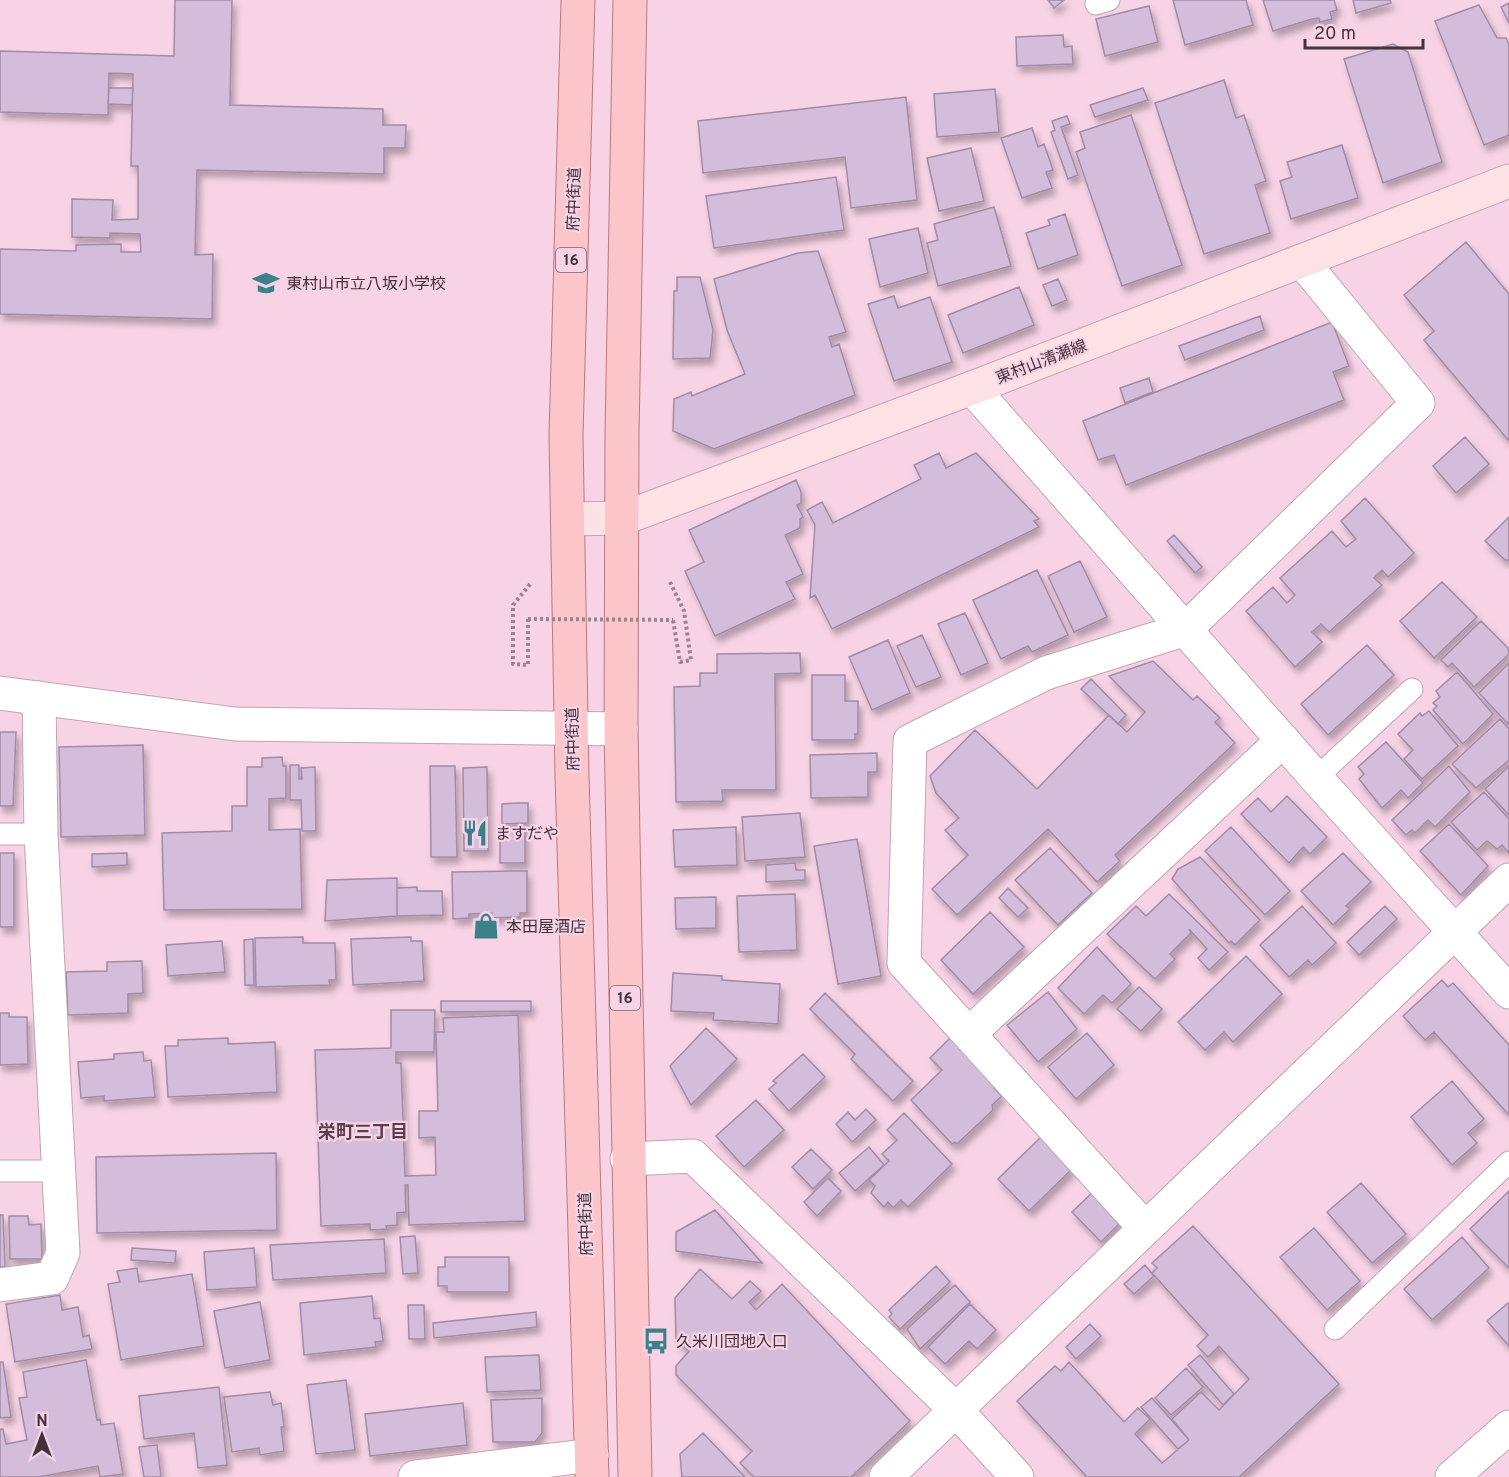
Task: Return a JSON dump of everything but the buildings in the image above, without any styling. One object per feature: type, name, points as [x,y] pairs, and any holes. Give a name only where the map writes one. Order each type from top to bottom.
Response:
[{"type":"main road","name":"府中街道","points":[[578,0],[566,436],[592,1466]]},
{"type":"main road","name":"16","points":[[630,0],[622,435],[624,518],[621,729],[627,1160],[635,1477]]},
{"type":"main road","name":"東村山清瀬線","points":[[567,519],[624,518],[972,388],[1509,180]]},
{"type":"street","points":[[1145,1228],[904,963],[910,741],[1046,673],[1186,629],[1418,403],[1302,261]]},
{"type":"street","points":[[972,388],[1316,778],[1509,992]]},
{"type":"street","points":[[0,693],[236,724],[621,729]]},
{"type":"street","points":[[0,1285],[52,1278],[63,1253],[41,834],[39,698]]},
{"type":"street","points":[[969,1034],[1283,740]]},
{"type":"street","points":[[886,1477],[1509,880]]},
{"type":"street","points":[[627,1160],[693,1156],[956,1410],[1017,1477]]},
{"type":"street","points":[[1452,1477],[1509,1427]]},
{"type":"street","points":[[415,1477],[592,1466]]},
{"type":"lane","points":[[1096,0],[1096,4],[1109,0]]},
{"type":"lane","points":[[1316,778],[1412,689]]},
{"type":"lane","points":[[0,834],[41,834]]},
{"type":"lane","points":[[1335,1329],[1509,1162]]},
{"type":"lane","points":[[0,1171],[60,1171]]},
{"type":"path","points":[[537,576],[513,605],[513,664],[528,665],[528,619],[673,620],[680,662],[692,660],[684,611],[670,582]]},
{"type":"place","name":"東村山市立八坂小学校","points":[[266,283]]},
{"type":"place","name":"ますだや","points":[[475,833]]},
{"type":"place","name":"本田屋酒店","points":[[486,926]]},
{"type":"place","name":"久米川団地入口","points":[[656,1341]]},
{"type":"district","name":"栄町三丁目","points":[[363,1132]]}]
